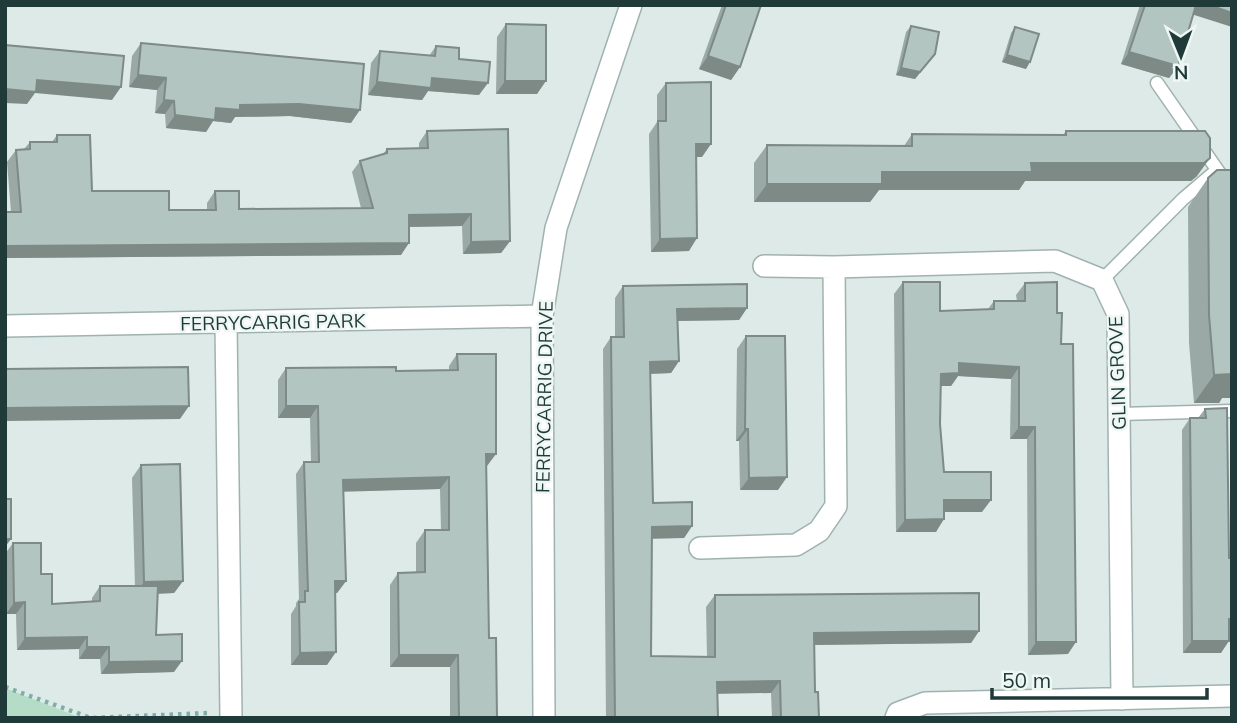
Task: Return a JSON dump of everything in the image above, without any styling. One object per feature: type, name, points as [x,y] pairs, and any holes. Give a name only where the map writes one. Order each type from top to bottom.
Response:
[{"type":"street","name":"FERRYCARRIG DRIVE","points":[[544,718],[542,316],[556,228],[631,5]]},
{"type":"street","points":[[764,267],[1055,261],[1102,280]]},
{"type":"street","points":[[700,548],[796,545],[819,531],[835,506],[834,267]]},
{"type":"street","name":"GLIN GROVE","points":[[1102,280],[1118,314],[1122,699]]},
{"type":"street","name":"FERRYCARRIG PARK","points":[[5,326],[542,316]]},
{"type":"street","points":[[226,323],[231,715]]},
{"type":"street","points":[[896,718],[898,713],[925,703],[1232,696]]},
{"type":"lane","points":[[1157,83],[1232,191]]},
{"type":"lane","points":[[1102,280],[1183,199],[1217,170]]},
{"type":"lane","points":[[1119,414],[1232,411]]},
{"type":"path","points":[[5,687],[91,718],[231,715]]},
{"type":"green space","points":[[5,688],[81,718],[5,718]]},
{"type":"building","points":[[726,5],[761,5],[740,67],[708,56]]},
{"type":"building","points":[[1145,5],[1196,5],[1178,66],[1129,52]]},
{"type":"building","points":[[1209,5],[1232,5],[1232,13]]},
{"type":"building","points":[[506,24],[546,25],[546,81],[505,81]]},
{"type":"building","points":[[911,26],[939,32],[935,54],[920,72],[901,68]]},
{"type":"building","points":[[1015,27],[1039,34],[1030,62],[1007,55]]},
{"type":"building","points":[[141,43],[364,64],[360,110],[299,104],[240,105],[240,110],[216,108],[215,120],[175,115],[174,101],[164,100],[166,78],[138,75]]},
{"type":"building","points":[[5,45],[124,56],[121,87],[37,80],[36,92],[5,89]]},
{"type":"building","points":[[436,46],[459,48],[459,59],[490,62],[488,83],[432,78],[431,88],[377,82],[380,51],[435,56]]},
{"type":"building","points":[[711,82],[711,144],[696,144],[697,238],[660,239],[658,121],[666,121],[666,83]]},
{"type":"building","points":[[508,129],[510,241],[471,242],[471,214],[409,215],[409,243],[5,246],[5,212],[21,212],[16,150],[30,149],[30,142],[57,142],[57,135],[90,135],[92,191],[169,191],[169,210],[216,210],[215,191],[239,191],[239,209],[373,208],[360,161],[387,153],[387,149],[428,148],[427,131]]},
{"type":"building","points":[[1066,131],[1205,131],[1210,138],[1210,158],[1204,163],[1031,163],[1032,172],[882,172],[882,184],[767,184],[767,145],[912,146],[912,134],[1066,135]]},
{"type":"building","points":[[1217,170],[1232,170],[1232,374],[1214,375],[1209,315],[1208,178]]},
{"type":"building","points":[[903,282],[940,282],[940,311],[994,309],[994,301],[1025,301],[1025,283],[1057,282],[1057,313],[1062,313],[1061,344],[1073,344],[1076,642],[1036,642],[1035,427],[1019,427],[1019,367],[959,363],[959,373],[941,374],[940,424],[944,472],[991,472],[991,500],[944,500],[944,519],[905,520]]},
{"type":"building","points":[[747,284],[747,308],[677,309],[679,361],[650,362],[653,503],[692,502],[692,526],[652,527],[651,656],[715,657],[715,595],[979,593],[979,631],[814,633],[815,692],[818,692],[819,718],[781,718],[780,681],[717,682],[718,718],[615,718],[611,337],[624,337],[623,286]]},
{"type":"building","points":[[746,336],[785,336],[787,477],[749,478],[748,429],[745,429]]},
{"type":"building","points":[[457,354],[496,354],[496,454],[486,454],[489,638],[496,638],[497,718],[459,718],[458,655],[399,655],[398,573],[425,572],[425,530],[449,530],[449,477],[343,480],[346,581],[335,581],[336,652],[300,653],[299,602],[305,602],[305,591],[308,591],[304,462],[319,462],[318,406],[286,406],[286,368],[396,367],[396,371],[458,370]]},
{"type":"building","points":[[188,367],[189,406],[5,408],[5,369]]},
{"type":"building","points":[[1227,408],[1229,558],[1232,558],[1232,619],[1229,619],[1229,641],[1192,641],[1190,418],[1206,418],[1205,409]]},
{"type":"building","points":[[180,464],[183,581],[144,582],[141,465]]},
{"type":"building","points":[[5,499],[11,499],[11,539],[5,539]]},
{"type":"building","points":[[13,543],[41,543],[41,574],[52,574],[52,604],[100,601],[100,586],[158,586],[156,635],[182,634],[182,661],[109,662],[109,647],[87,647],[87,637],[25,638],[25,602],[14,603]]}]
